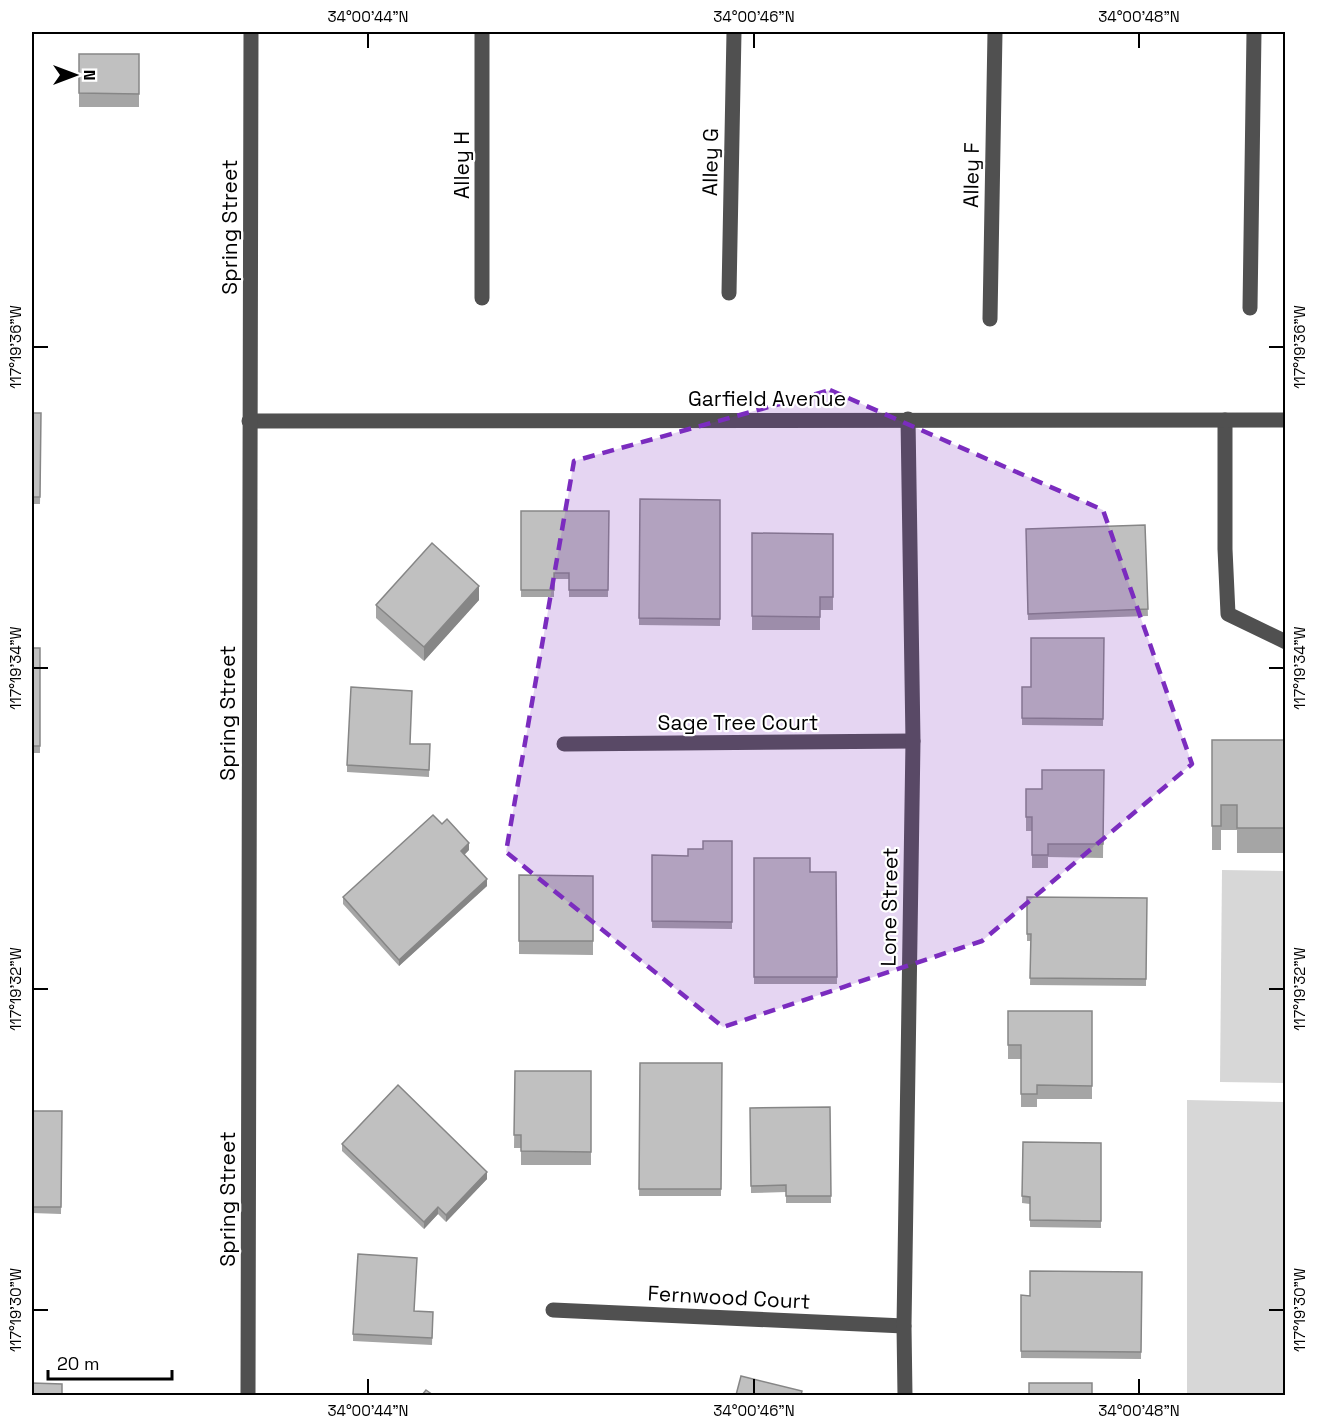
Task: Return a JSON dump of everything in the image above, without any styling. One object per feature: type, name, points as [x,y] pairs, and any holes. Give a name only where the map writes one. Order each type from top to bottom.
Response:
[{"type":"street","name":"Spring Street","points":[[248,1395],[251,32]]},
{"type":"street","name":"Alley H","points":[[483,32],[483,298]]},
{"type":"street","name":"Alley G","points":[[729,293],[734,32]]},
{"type":"street","name":"Alley F","points":[[990,319],[995,32]]},
{"type":"street","points":[[1250,309],[1254,32]]},
{"type":"street","name":"Lone Street","points":[[904,1395],[913,741],[908,419]]},
{"type":"street","points":[[1225,420],[1225,549],[1228,614],[1286,642]]},
{"type":"street","name":"Garfield Avenue","points":[[249,421],[1286,420]]},
{"type":"street","name":"Sage Tree Court","points":[[564,744],[913,741]]},
{"type":"street","name":"Fernwood Court","points":[[553,1310],[904,1326]]},
{"type":"highlighted area","points":[[830,390],[1103,510],[1192,764],[982,941],[723,1027],[506,852],[574,461]]},
{"type":"shaded area","points":[[1222,870],[1285,871],[1285,1083],[1220,1082]]},
{"type":"shaded area","points":[[1187,1100],[1285,1102],[1285,1395],[1187,1395]]},
{"type":"building","points":[[79,54],[139,54],[139,94],[79,93]]},
{"type":"building","points":[[32,413],[41,413],[40,497],[32,497]]},
{"type":"building","points":[[640,499],[720,500],[720,619],[639,618]]},
{"type":"building","points":[[521,511],[609,511],[608,590],[569,590],[569,573],[554,573],[554,590],[521,590]]},
{"type":"building","points":[[1145,525],[1148,609],[1028,614],[1026,529]]},
{"type":"building","points":[[752,533],[833,534],[833,597],[820,597],[820,617],[752,616]]},
{"type":"building","points":[[432,543],[479,586],[424,647],[376,605]]},
{"type":"building","points":[[1031,638],[1104,638],[1103,719],[1022,718],[1022,687],[1031,687]]},
{"type":"building","points":[[32,648],[40,648],[40,746],[32,746]]},
{"type":"building","points":[[351,687],[412,691],[410,744],[430,744],[429,770],[347,765]]},
{"type":"building","points":[[1212,740],[1286,740],[1286,828],[1237,828],[1237,805],[1221,805],[1221,826],[1212,826]]},
{"type":"building","points":[[1042,770],[1104,770],[1103,844],[1048,844],[1048,855],[1032,855],[1032,817],[1026,817],[1026,789],[1042,789]]},
{"type":"building","points":[[433,815],[442,824],[447,819],[469,843],[461,851],[487,879],[399,960],[343,897]]},
{"type":"building","points":[[703,841],[732,841],[732,922],[652,921],[652,855],[688,856],[688,849],[703,849]]},
{"type":"building","points":[[754,858],[810,858],[810,872],[836,872],[837,977],[754,977]]},
{"type":"building","points":[[519,875],[593,876],[593,941],[519,941]]},
{"type":"building","points":[[1027,897],[1147,898],[1146,979],[1030,978],[1031,934],[1027,934]]},
{"type":"building","points":[[1008,1011],[1092,1011],[1092,1086],[1037,1085],[1037,1094],[1021,1094],[1021,1045],[1008,1045]]},
{"type":"building","points":[[640,1063],[722,1063],[721,1189],[639,1189]]},
{"type":"building","points":[[515,1071],[591,1071],[591,1152],[521,1151],[521,1135],[514,1135]]},
{"type":"building","points":[[398,1085],[487,1172],[446,1215],[438,1207],[424,1222],[342,1144]]},
{"type":"building","points":[[830,1107],[831,1196],[786,1196],[786,1185],[751,1186],[750,1108]]},
{"type":"building","points":[[32,1111],[62,1111],[61,1207],[32,1207]]},
{"type":"building","points":[[1023,1142],[1101,1143],[1101,1221],[1030,1220],[1030,1197],[1022,1196]]},
{"type":"building","points":[[358,1254],[417,1258],[414,1311],[433,1312],[432,1338],[353,1334]]},
{"type":"building","points":[[1030,1271],[1142,1272],[1141,1352],[1021,1351],[1021,1295],[1030,1296]]},
{"type":"building","points":[[741,1376],[802,1391],[801,1395],[736,1395]]},
{"type":"building","points":[[32,1383],[62,1384],[62,1395],[32,1395]]},
{"type":"building","points":[[1029,1383],[1092,1383],[1092,1395],[1029,1395]]},
{"type":"building","points":[[426,1390],[433,1395],[422,1395]]}]
